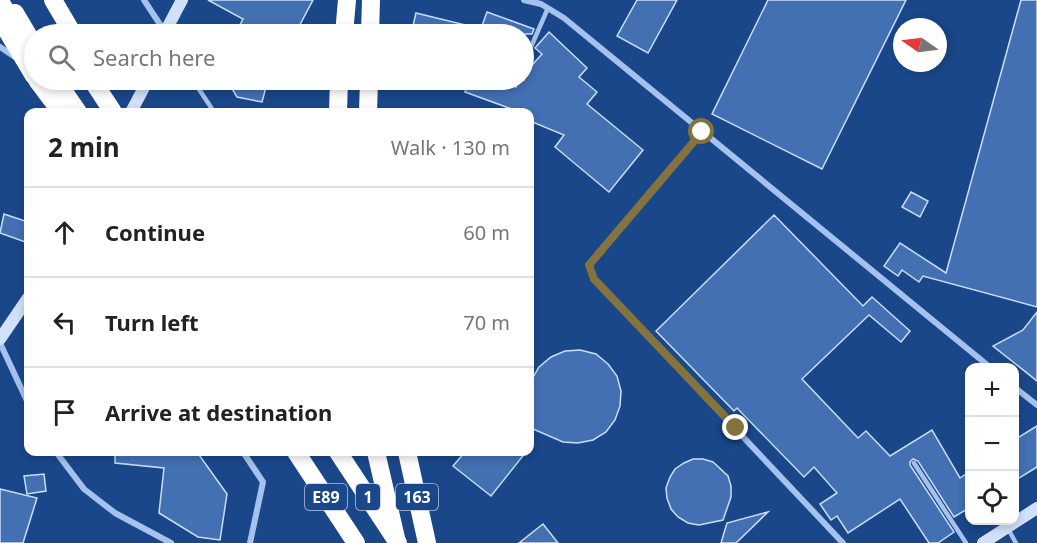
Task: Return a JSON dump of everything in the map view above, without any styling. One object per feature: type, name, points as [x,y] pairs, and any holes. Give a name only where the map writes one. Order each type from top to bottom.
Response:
[{"type":"highway","points":[[7,0],[24,28]]},
{"type":"highway","points":[[44,0],[59,24]]},
{"type":"highway","points":[[53,0],[67,24]]},
{"type":"highway","points":[[67,0],[75,24]]},
{"type":"highway","points":[[345,24],[347,0]]},
{"type":"highway","points":[[370,24],[371,0]]},
{"type":"highway","points":[[0,1],[24,49]]},
{"type":"highway","points":[[0,19],[24,54]]},
{"type":"highway","points":[[44,90],[58,108]]},
{"type":"highway","points":[[55,90],[67,108]]},
{"type":"highway","points":[[63,90],[75,108]]},
{"type":"highway","points":[[95,90],[101,108]]},
{"type":"highway","points":[[99,90],[110,108]]},
{"type":"highway","points":[[107,90],[119,108]]},
{"type":"highway","points":[[338,108],[339,90]]},
{"type":"highway","points":[[368,108],[369,90]]},
{"type":"highway","name":"1","points":[[293,456],[350,543]]},
{"type":"highway","name":"E89","points":[[299,456],[356,543]]},
{"type":"highway","name":"E89","points":[[335,456],[392,543]]},
{"type":"highway","name":"1","points":[[341,456],[398,543]]},
{"type":"highway","name":"163","points":[[377,456],[398,543]]},
{"type":"highway","name":"163","points":[[408,456],[427,543]]},
{"type":"main road","points":[[170,24],[182,0]]},
{"type":"main road","points":[[133,108],[143,90]]},
{"type":"main road","points":[[0,341],[24,304]]},
{"type":"main road","points":[[983,543],[1037,508]]},
{"type":"street","points":[[144,0],[159,24]]},
{"type":"street","points":[[524,0],[542,2],[564,18],[985,363]]},
{"type":"street","points":[[0,47],[24,60]]},
{"type":"street","points":[[702,132],[589,265],[594,279],[843,543]]},
{"type":"street","points":[[0,341],[24,394]]},
{"type":"street","points":[[1019,391],[1037,405]]},
{"type":"street","points":[[59,456],[84,489],[114,513],[168,542]]},
{"type":"street","points":[[246,456],[263,482],[250,543]]},
{"type":"lane","points":[[534,40],[548,8]]},
{"type":"lane","points":[[200,90],[212,108]]},
{"type":"lane","points":[[914,463],[966,543]]},
{"type":"lane","points":[[1007,527],[1017,543]]},
{"type":"building","points":[[208,0],[313,0],[300,24],[240,24],[243,19]]},
{"type":"building","points":[[637,0],[677,0],[648,53],[617,36]]},
{"type":"building","points":[[768,0],[906,0],[897,18],[893,18],[893,26],[822,169],[712,114]]},
{"type":"building","points":[[1021,0],[1037,0],[1037,307],[923,276],[919,282],[902,270],[898,276],[884,266],[900,243],[946,273]]},
{"type":"building","points":[[487,12],[520,24],[483,24]]},
{"type":"building","points":[[416,13],[461,24],[413,24]]},
{"type":"building","points":[[549,32],[587,68],[579,77],[597,92],[587,104],[643,150],[609,192],[555,147],[564,135],[534,123],[534,108],[509,108],[465,92],[466,90],[534,90],[534,63],[542,54],[535,48]]},
{"type":"building","points":[[233,90],[265,90],[262,102],[237,97]]},
{"type":"building","points":[[911,192],[928,201],[920,217],[902,207]]},
{"type":"building","points":[[4,214],[24,221],[24,242],[0,233]]},
{"type":"building","points":[[774,215],[863,306],[872,297],[910,331],[901,342],[869,315],[802,379],[858,438],[866,431],[890,456],[932,430],[960,478],[965,475],[965,510],[954,517],[918,461],[913,459],[910,465],[954,532],[938,543],[929,543],[900,499],[848,533],[837,516],[831,520],[820,504],[837,493],[814,467],[804,477],[737,408],[734,411],[656,331]]},
{"type":"building","points":[[1037,312],[1037,381],[1019,367],[1019,363],[1014,363],[993,346],[1023,330]]},
{"type":"building","points":[[580,350],[596,354],[617,376],[621,391],[620,406],[615,420],[606,432],[593,440],[578,443],[563,442],[534,429],[534,376],[539,367],[551,357],[565,351]]},
{"type":"building","points":[[1037,426],[1037,467],[1019,478],[1019,471],[1019,437]]},
{"type":"building","points":[[115,456],[200,456],[227,494],[220,540],[198,537],[159,513],[164,468],[115,463]]},
{"type":"building","points":[[462,456],[523,456],[491,496],[453,466]]},
{"type":"building","points":[[693,459],[713,462],[728,476],[731,497],[723,520],[699,525],[688,523],[671,509],[666,488],[670,477],[675,469]]},
{"type":"building","points":[[44,474],[46,491],[27,494],[24,476]]},
{"type":"building","points":[[0,489],[37,498],[23,543],[0,543]]},
{"type":"building","points":[[768,512],[736,543],[721,543],[727,523]]},
{"type":"building","points":[[543,524],[558,543],[519,543]]},
{"type":"route","points":[[702,132],[589,265],[594,279],[736,428]]}]
